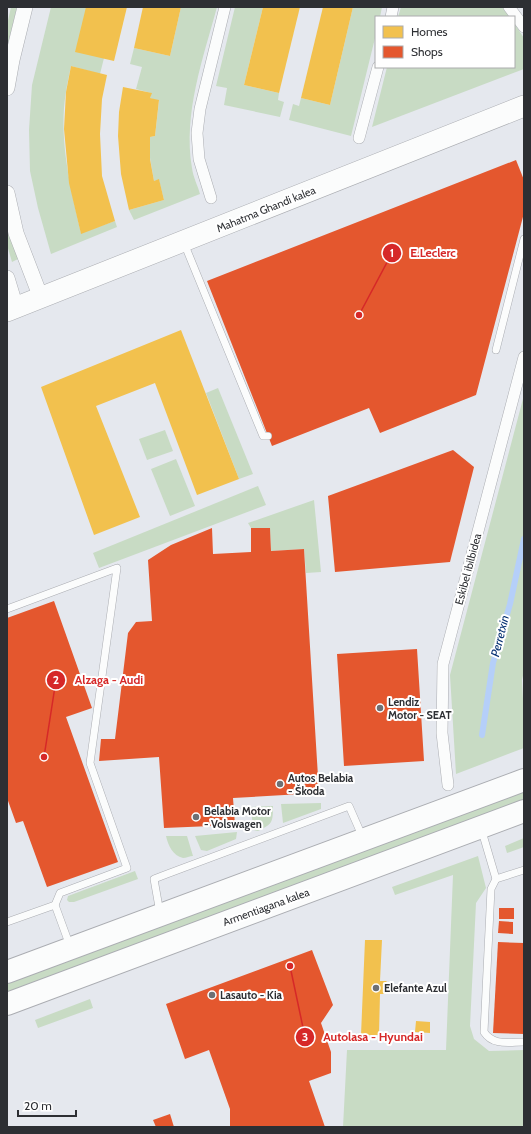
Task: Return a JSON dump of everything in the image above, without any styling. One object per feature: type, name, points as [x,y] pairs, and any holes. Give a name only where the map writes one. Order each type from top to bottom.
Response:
[{"type":"main road","name":"Mahatma Ghandi kalea","points":[[12,310],[523,108]]},
{"type":"main road","points":[[7,972],[524,780]]},
{"type":"main road","name":"Armentiagana kalea","points":[[7,1004],[524,811]]},
{"type":"street","points":[[7,88],[25,7]]},
{"type":"street","points":[[211,198],[199,158],[197,133],[200,109],[225,7]]},
{"type":"street","points":[[509,7],[524,27]]},
{"type":"street","points":[[359,138],[378,68]]},
{"type":"street","points":[[7,193],[16,233],[41,298]]},
{"type":"street","points":[[7,278],[12,310]]},
{"type":"street","name":"Eskibel ibilbidea","points":[[448,785],[442,733],[443,664],[524,357]]},
{"type":"lane","points":[[496,350],[524,239]]},
{"type":"lane","points":[[184,242],[262,436],[268,436]]},
{"type":"lane","points":[[7,609],[117,568],[90,763],[127,868],[60,893],[55,905],[70,948]]},
{"type":"lane","points":[[160,915],[154,879],[343,808],[349,806],[364,840]]},
{"type":"lane","points":[[480,827],[496,879],[491,889],[484,1032],[488,1038],[498,1042],[524,1042]]},
{"type":"lane","points":[[496,879],[524,870]]},
{"type":"lane","points":[[7,922],[55,905]]},
{"type":"green space","points":[[11,7],[17,7],[7,49],[7,25]]},
{"type":"green space","points":[[51,7],[86,7],[104,58],[100,74],[71,66],[65,98],[64,140],[71,187],[81,233],[115,221],[117,227],[51,254],[38,208],[30,171],[29,130],[32,85]]},
{"type":"green space","points":[[181,7],[217,7],[196,86],[190,127],[190,147],[193,175],[200,194],[134,220],[129,210],[164,200],[159,180],[154,181],[150,158],[150,137],[155,136],[159,101],[150,98],[151,93],[136,89],[142,67],[130,64],[134,48],[170,56]]},
{"type":"green space","points":[[235,7],[263,7],[244,85],[279,93],[278,100],[284,102],[280,117],[224,105],[227,88],[216,86]]},
{"type":"green space","points":[[353,7],[382,7],[380,16],[375,16],[375,38],[351,136],[289,120],[293,104],[299,106],[301,98],[330,105]]},
{"type":"green space","points":[[401,7],[502,7],[509,16],[398,16]]},
{"type":"green space","points":[[515,24],[524,38],[524,69],[372,127],[387,68],[515,68]]},
{"type":"green space","points":[[7,220],[18,259],[12,262],[7,245]]},
{"type":"green space","points":[[218,388],[253,474],[239,479],[206,393]]},
{"type":"green space","points":[[524,395],[524,671],[522,680],[524,748],[456,774],[450,675]]},
{"type":"green space","points":[[165,430],[173,451],[147,460],[139,439]]},
{"type":"green space","points":[[176,459],[195,506],[170,516],[151,469]]},
{"type":"green space","points":[[258,486],[266,505],[99,568],[93,553]]},
{"type":"green space","points":[[314,500],[321,572],[306,573],[304,549],[271,551],[270,529],[251,528],[248,523]]},
{"type":"green space","points":[[524,790],[524,800],[7,993],[7,982]]},
{"type":"green space","points":[[321,803],[321,809],[283,823],[281,804]]},
{"type":"green space","points":[[273,806],[273,816],[271,822],[266,827],[258,831],[253,830],[251,807]]},
{"type":"green space","points":[[237,832],[236,839],[207,851],[201,850],[195,836]]},
{"type":"green space","points":[[166,836],[187,836],[193,856],[183,858],[176,855],[168,843]]},
{"type":"green space","points":[[524,838],[524,847],[507,853],[505,846]]},
{"type":"green space","points":[[478,856],[486,888],[476,903],[470,1026],[474,1039],[489,1051],[524,1050],[524,1125],[521,1127],[343,1127],[347,1050],[446,1050],[453,875],[395,895],[392,887]]},
{"type":"green space","points":[[135,871],[138,879],[74,902],[69,902],[67,900],[68,896]]},
{"type":"green space","points":[[90,999],[93,1008],[38,1028],[35,1020]]},
{"type":"building: Homes","points":[[86,7],[127,7],[114,61],[75,52]]},
{"type":"building: Homes","points":[[143,7],[181,7],[170,56],[134,48]]},
{"type":"building: Homes","points":[[263,7],[300,7],[279,93],[244,85]]},
{"type":"building: Homes","points":[[323,7],[353,7],[330,105],[301,98]]},
{"type":"building: Homes","points":[[71,66],[107,75],[102,99],[100,134],[102,176],[115,221],[81,234],[69,183],[64,129],[66,92]]},
{"type":"building: Homes","points":[[123,87],[152,93],[150,98],[159,100],[155,136],[150,137],[150,159],[154,181],[159,179],[164,200],[129,210],[121,174],[118,136],[119,112]]},
{"type":"building: Homes","points":[[181,330],[239,479],[197,495],[155,383],[96,406],[140,517],[94,535],[41,387]]},
{"type":"building: Homes","name":"Elefante Azul","points":[[365,940],[382,940],[380,981],[386,981],[389,984],[389,991],[386,994],[380,994],[379,1035],[361,1035]]},
{"type":"building: Homes","points":[[416,1021],[430,1022],[430,1033],[415,1032]]},
{"type":"building: Shops","points":[[516,160],[524,180],[524,213],[476,395],[380,433],[369,408],[272,446],[207,281]]},
{"type":"building: Shops","points":[[453,450],[474,467],[450,562],[335,572],[328,496]]},
{"type":"building: Shops","points":[[212,528],[213,554],[251,552],[251,528],[270,528],[271,551],[304,549],[319,793],[233,798],[235,825],[164,828],[159,757],[99,761],[101,739],[115,739],[128,633],[136,622],[152,621],[148,560],[171,545]]},
{"type":"building: Shops","points":[[54,601],[92,708],[66,717],[118,862],[47,887],[23,821],[16,823],[7,798],[7,618]]},
{"type":"building: Shops","name":"Lendiz Motor - SEAT","points":[[417,649],[424,761],[344,766],[337,654]]},
{"type":"building: Shops","points":[[499,908],[514,908],[514,919],[499,919]]},
{"type":"building: Shops","points":[[499,921],[513,922],[513,934],[498,933]]},
{"type":"building: Shops","points":[[498,942],[524,943],[524,1034],[493,1033]]},
{"type":"building: Shops","points":[[312,950],[333,1005],[321,1023],[331,1052],[331,1073],[309,1081],[325,1127],[230,1127],[230,1109],[209,1050],[185,1059],[166,1004]]},
{"type":"building: Shops","points":[[170,1114],[174,1127],[156,1127],[153,1120]]},
{"type":"waterway","name":"Perretxin","points":[[482,735],[493,663],[510,604],[524,539]]},
{"type":"place","name":"E.Leclerc","points":[[359,315]]},
{"type":"place","name":"Lendiz Motor - SEAT","points":[[380,708]]},
{"type":"place","name":"Alzaga - Audi","points":[[44,757]]},
{"type":"place","name":"Autos Belabia - Škoda","points":[[280,784]]},
{"type":"place","name":"Belabia Motor - Volswagen","points":[[196,817]]},
{"type":"place","name":"Autolasa - Hyundai","points":[[290,966]]},
{"type":"place","name":"Elefante Azul","points":[[376,988]]},
{"type":"place","name":"Lasauto - Kia","points":[[212,995]]}]
